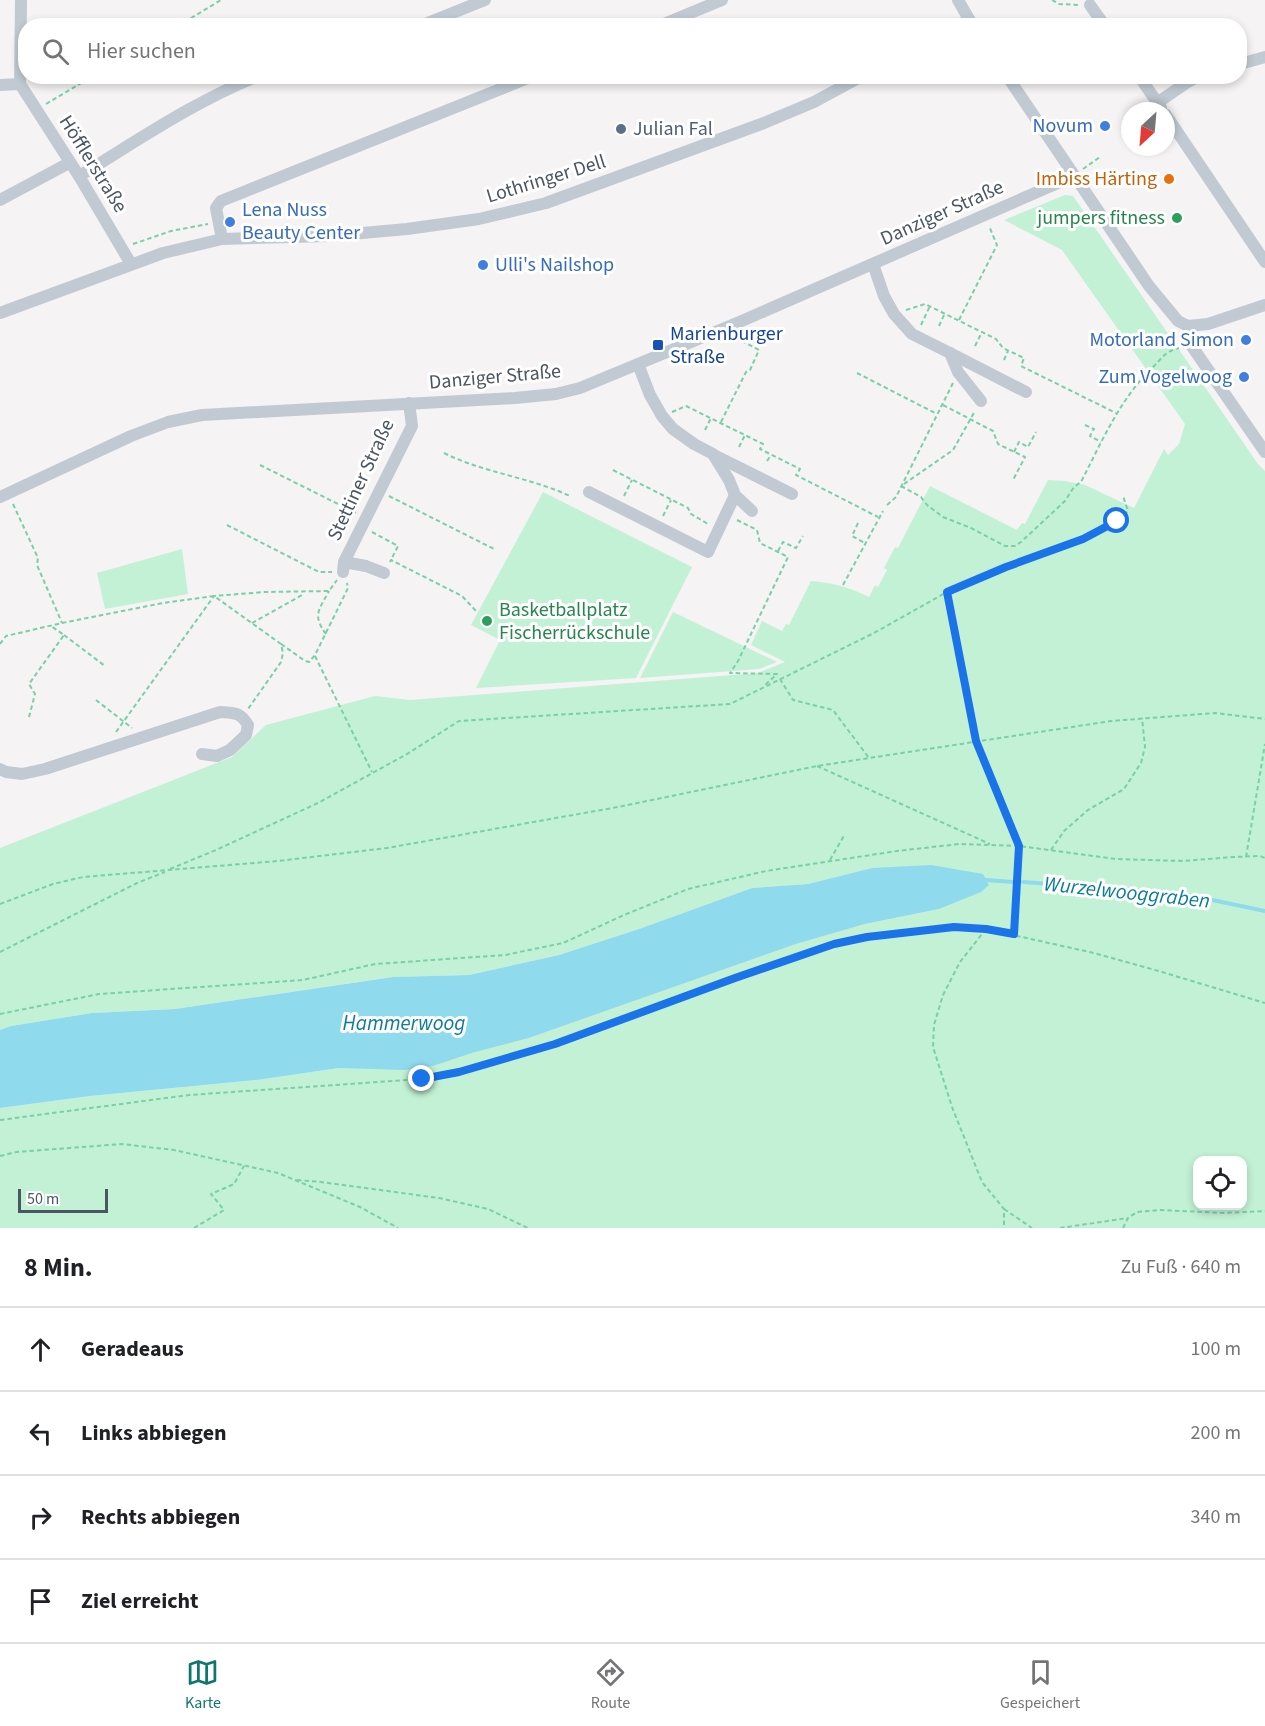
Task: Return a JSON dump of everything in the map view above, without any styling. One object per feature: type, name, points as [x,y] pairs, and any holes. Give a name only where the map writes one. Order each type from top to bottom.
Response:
[{"type":"street","points":[[21,0],[21,18]]},
{"type":"street","points":[[440,18],[485,0]]},
{"type":"street","points":[[678,18],[722,0]]},
{"type":"street","points":[[958,0],[969,18]]},
{"type":"street","points":[[1090,5],[1099,18]]},
{"type":"street","points":[[1247,62],[1265,57]]},
{"type":"street","points":[[0,85],[20,84]]},
{"type":"street","name":"Höfflerstraße","points":[[20,84],[132,264]]},
{"type":"street","points":[[79,177],[168,121],[238,84]]},
{"type":"street","points":[[222,238],[216,208],[221,201],[513,84]]},
{"type":"street","name":"Lothringer Dell","points":[[0,313],[163,253],[222,238],[329,236],[407,229],[479,219],[546,203],[764,123],[814,102],[847,84]]},
{"type":"street","points":[[1012,84],[1166,308],[1178,321],[1188,326],[1208,324],[1265,305]]},
{"type":"street","points":[[1144,84],[1157,102]]},
{"type":"street","points":[[1165,102],[1185,84]]},
{"type":"street","points":[[1175,129],[1265,262]]},
{"type":"street","points":[[0,200],[69,163]]},
{"type":"street","name":"Danziger Straße","points":[[0,497],[131,436],[168,422],[213,414],[556,394],[604,379],[1074,176]]},
{"type":"street","points":[[873,264],[884,296],[894,314],[912,334],[1026,392]]},
{"type":"street","points":[[1188,326],[1191,345],[1265,452]]},
{"type":"street","points":[[950,353],[958,372],[981,401]]},
{"type":"street","points":[[638,364],[650,395],[662,416],[673,429],[712,454],[792,494]]},
{"type":"street","name":"Stettiner Straße","points":[[344,567],[412,426],[409,403]]},
{"type":"street","points":[[712,454],[729,480],[735,495],[752,511]]},
{"type":"street","points":[[589,492],[708,552],[735,495]]},
{"type":"street","points":[[344,567],[366,566],[384,573]]},
{"type":"street","points":[[0,769],[22,774],[45,769],[220,712],[234,712],[242,716],[248,725],[246,735],[239,744],[217,756],[202,754]]},
{"type":"path","points":[[191,18],[221,0]]},
{"type":"path","points":[[1052,0],[1059,4],[1090,5]]},
{"type":"path","points":[[43,106],[80,84]]},
{"type":"path","points":[[1074,176],[1100,157]]},
{"type":"path","points":[[122,248],[171,231],[219,222]]},
{"type":"path","points":[[958,320],[997,245],[988,225]]},
{"type":"path","points":[[894,314],[925,304],[930,306],[996,339],[1003,348],[1024,358],[1021,366],[1116,413]]},
{"type":"path","points":[[924,318],[930,306]]},
{"type":"path","points":[[939,326],[945,313]]},
{"type":"path","points":[[721,423],[759,350],[744,342],[741,332]]},
{"type":"path","points":[[975,345],[982,332]]},
{"type":"path","points":[[901,486],[921,497],[927,506],[944,517],[1005,546],[1015,546],[1065,501],[1074,487],[1081,482],[1116,413],[1138,381],[1169,350],[1179,348]]},
{"type":"path","points":[[1004,360],[1008,350]]},
{"type":"path","points":[[887,505],[896,497],[958,372]]},
{"type":"path","points":[[857,373],[937,414]]},
{"type":"path","points":[[901,486],[953,450],[981,401]]},
{"type":"path","points":[[942,405],[993,431],[998,444],[1025,457],[1013,480]]},
{"type":"path","points":[[662,416],[686,406],[763,444],[760,449],[800,469],[796,475],[878,517]]},
{"type":"path","points":[[705,430],[711,418]]},
{"type":"path","points":[[1085,425],[1094,429],[1090,436],[1101,442]]},
{"type":"path","points":[[1014,452],[1019,442],[1028,447],[1036,432]]},
{"type":"path","points":[[739,447],[745,435]]},
{"type":"path","points":[[444,453],[465,462],[550,487],[570,496]]},
{"type":"path","points":[[768,461],[771,455]]},
{"type":"path","points":[[260,465],[366,518]]},
{"type":"path","points":[[613,470],[688,508],[691,514],[719,529]]},
{"type":"path","points":[[619,506],[632,480]]},
{"type":"path","points":[[0,952],[137,883],[318,803],[407,754],[459,722],[729,704],[874,633],[947,592],[1006,567],[1083,539],[1117,521],[1128,510],[1123,496]]},
{"type":"path","points":[[397,500],[496,550]]},
{"type":"path","points":[[658,526],[671,500]]},
{"type":"path","points":[[15,507],[38,558],[37,565],[62,623]]},
{"type":"path","points":[[843,585],[883,511]]},
{"type":"path","points":[[726,514],[757,530],[760,543],[788,557],[730,673],[777,674],[760,689]]},
{"type":"path","points":[[851,524],[858,524],[852,536],[865,543]]},
{"type":"path","points":[[227,525],[319,572],[344,567]]},
{"type":"path","points":[[777,552],[783,542],[796,548],[803,536]]},
{"type":"path","points":[[381,537],[398,546],[384,573]]},
{"type":"path","points":[[391,560],[462,596],[477,612]]},
{"type":"path","points":[[326,634],[319,624],[317,614],[344,567]]},
{"type":"path","points":[[214,596],[304,661],[309,662],[315,655],[348,588]]},
{"type":"path","points":[[0,644],[6,636],[163,603],[265,592],[329,591]]},
{"type":"path","points":[[252,623],[307,592]]},
{"type":"path","points":[[947,592],[976,741],[1019,846],[1014,934]]},
{"type":"path","points":[[114,735],[214,596]]},
{"type":"path","points":[[50,626],[105,666]]},
{"type":"path","points":[[29,717],[35,694],[29,684],[64,635]]},
{"type":"path","points":[[242,716],[281,662],[283,653],[281,644]]},
{"type":"path","points":[[315,655],[372,772]]},
{"type":"path","points":[[780,679],[793,700],[833,710],[869,758]]},
{"type":"path","points":[[96,700],[146,737]]},
{"type":"path","points":[[0,904],[53,884],[83,877],[278,861],[387,849],[618,807],[817,766],[1111,721],[1215,713],[1265,719]]},
{"type":"path","points":[[1052,850],[1064,831],[1088,810],[1124,789],[1141,763],[1145,747],[1142,718]]},
{"type":"path","points":[[1246,857],[1265,744]]},
{"type":"path","points":[[817,766],[992,845]]},
{"type":"path","points":[[830,860],[845,834]]},
{"type":"path","points":[[0,1014],[99,994],[303,980],[375,964],[506,955],[563,943],[688,889],[766,871],[830,860],[959,844],[1019,846],[1116,859],[1183,861],[1260,856],[1265,858]]},
{"type":"path","points":[[0,1119],[189,1095],[422,1079],[459,1072],[555,1044],[714,985],[834,944],[867,937],[954,927],[1014,934],[1162,972],[1265,1003]]},
{"type":"path","points":[[986,929],[960,962],[943,995],[934,1025],[933,1047],[952,1107],[982,1182],[1004,1209],[1032,1228]]},
{"type":"path","points":[[0,1156],[16,1152],[122,1144],[174,1150],[278,1173],[360,1207],[398,1228]]},
{"type":"path","points":[[194,1228],[224,1210],[211,1194],[234,1184],[244,1166]]},
{"type":"path","points":[[294,1180],[439,1198],[488,1209],[528,1228]]},
{"type":"path","points":[[1004,1209],[1004,1228]]},
{"type":"path","points":[[1060,1228],[1128,1218],[1137,1212],[1161,1210],[1224,1213],[1265,1211]]},
{"type":"path","points":[[1123,1228],[1128,1218]]},
{"type":"green space","points":[[1065,195],[1073,196],[1265,471],[1265,1228],[0,1228],[0,1108],[90,1096],[257,1080],[339,1068],[433,1066],[529,1038],[796,944],[865,924],[939,909],[872,868],[808,884],[752,888],[559,955],[469,975],[393,977],[175,1009],[92,1013],[11,1026],[0,1030],[0,848],[232,757],[266,725],[375,696],[410,700],[758,673],[785,662],[751,645],[762,621],[782,631],[786,624],[789,625],[811,581],[841,586],[869,597],[875,585],[878,587],[887,570],[884,568],[895,547],[898,548],[930,486],[1017,530],[1022,523],[1025,524],[1048,480],[1085,485],[1134,508],[1164,449],[1168,455],[1179,444],[1185,424],[1062,250],[1004,220]]},
{"type":"green space","points":[[543,492],[692,567],[636,678],[476,688],[500,640],[471,625]]},
{"type":"green space","points":[[182,549],[188,594],[105,609],[97,573]]},
{"type":"green space","points":[[673,612],[777,662],[759,669],[640,678]]},
{"type":"water","name":"Hammerwoog","points":[[931,865],[983,874],[989,885],[981,892],[939,909],[865,924],[796,944],[529,1038],[433,1066],[405,1070],[339,1068],[257,1080],[90,1096],[0,1108],[0,1030],[11,1026],[92,1013],[175,1009],[393,977],[469,975],[559,955],[752,888],[808,884],[872,868]]},
{"type":"waterway","points":[[986,880],[1013,882]]},
{"type":"waterway","name":"Wurzelwooggraben","points":[[1023,882],[1179,893],[1265,911]]},
{"type":"place","name":"Novum","points":[[1105,126]]},
{"type":"place","name":"Julian Fal","points":[[621,129]]},
{"type":"place","name":"Imbiss Härting","points":[[1169,179]]},
{"type":"place","name":"jumpers fitness","points":[[1177,218]]},
{"type":"place","name":"Lena Nuss Beauty Center","points":[[230,222]]},
{"type":"place","name":"Ulli's Nailshop","points":[[483,265]]},
{"type":"place","name":"Motorland Simon","points":[[1246,340]]},
{"type":"place","name":"Marienburger Straße","points":[[658,345]]},
{"type":"place","name":"Zum Vogelwoog","points":[[1244,377]]},
{"type":"place","name":"Basketballplatz Fischerrückschule","points":[[487,621]]},
{"type":"route","points":[[422,1079],[459,1072],[555,1044],[650,1008],[834,944],[867,937],[954,927],[1014,934],[1019,846],[976,741],[947,592],[1006,567],[1083,539],[1117,521]]}]
